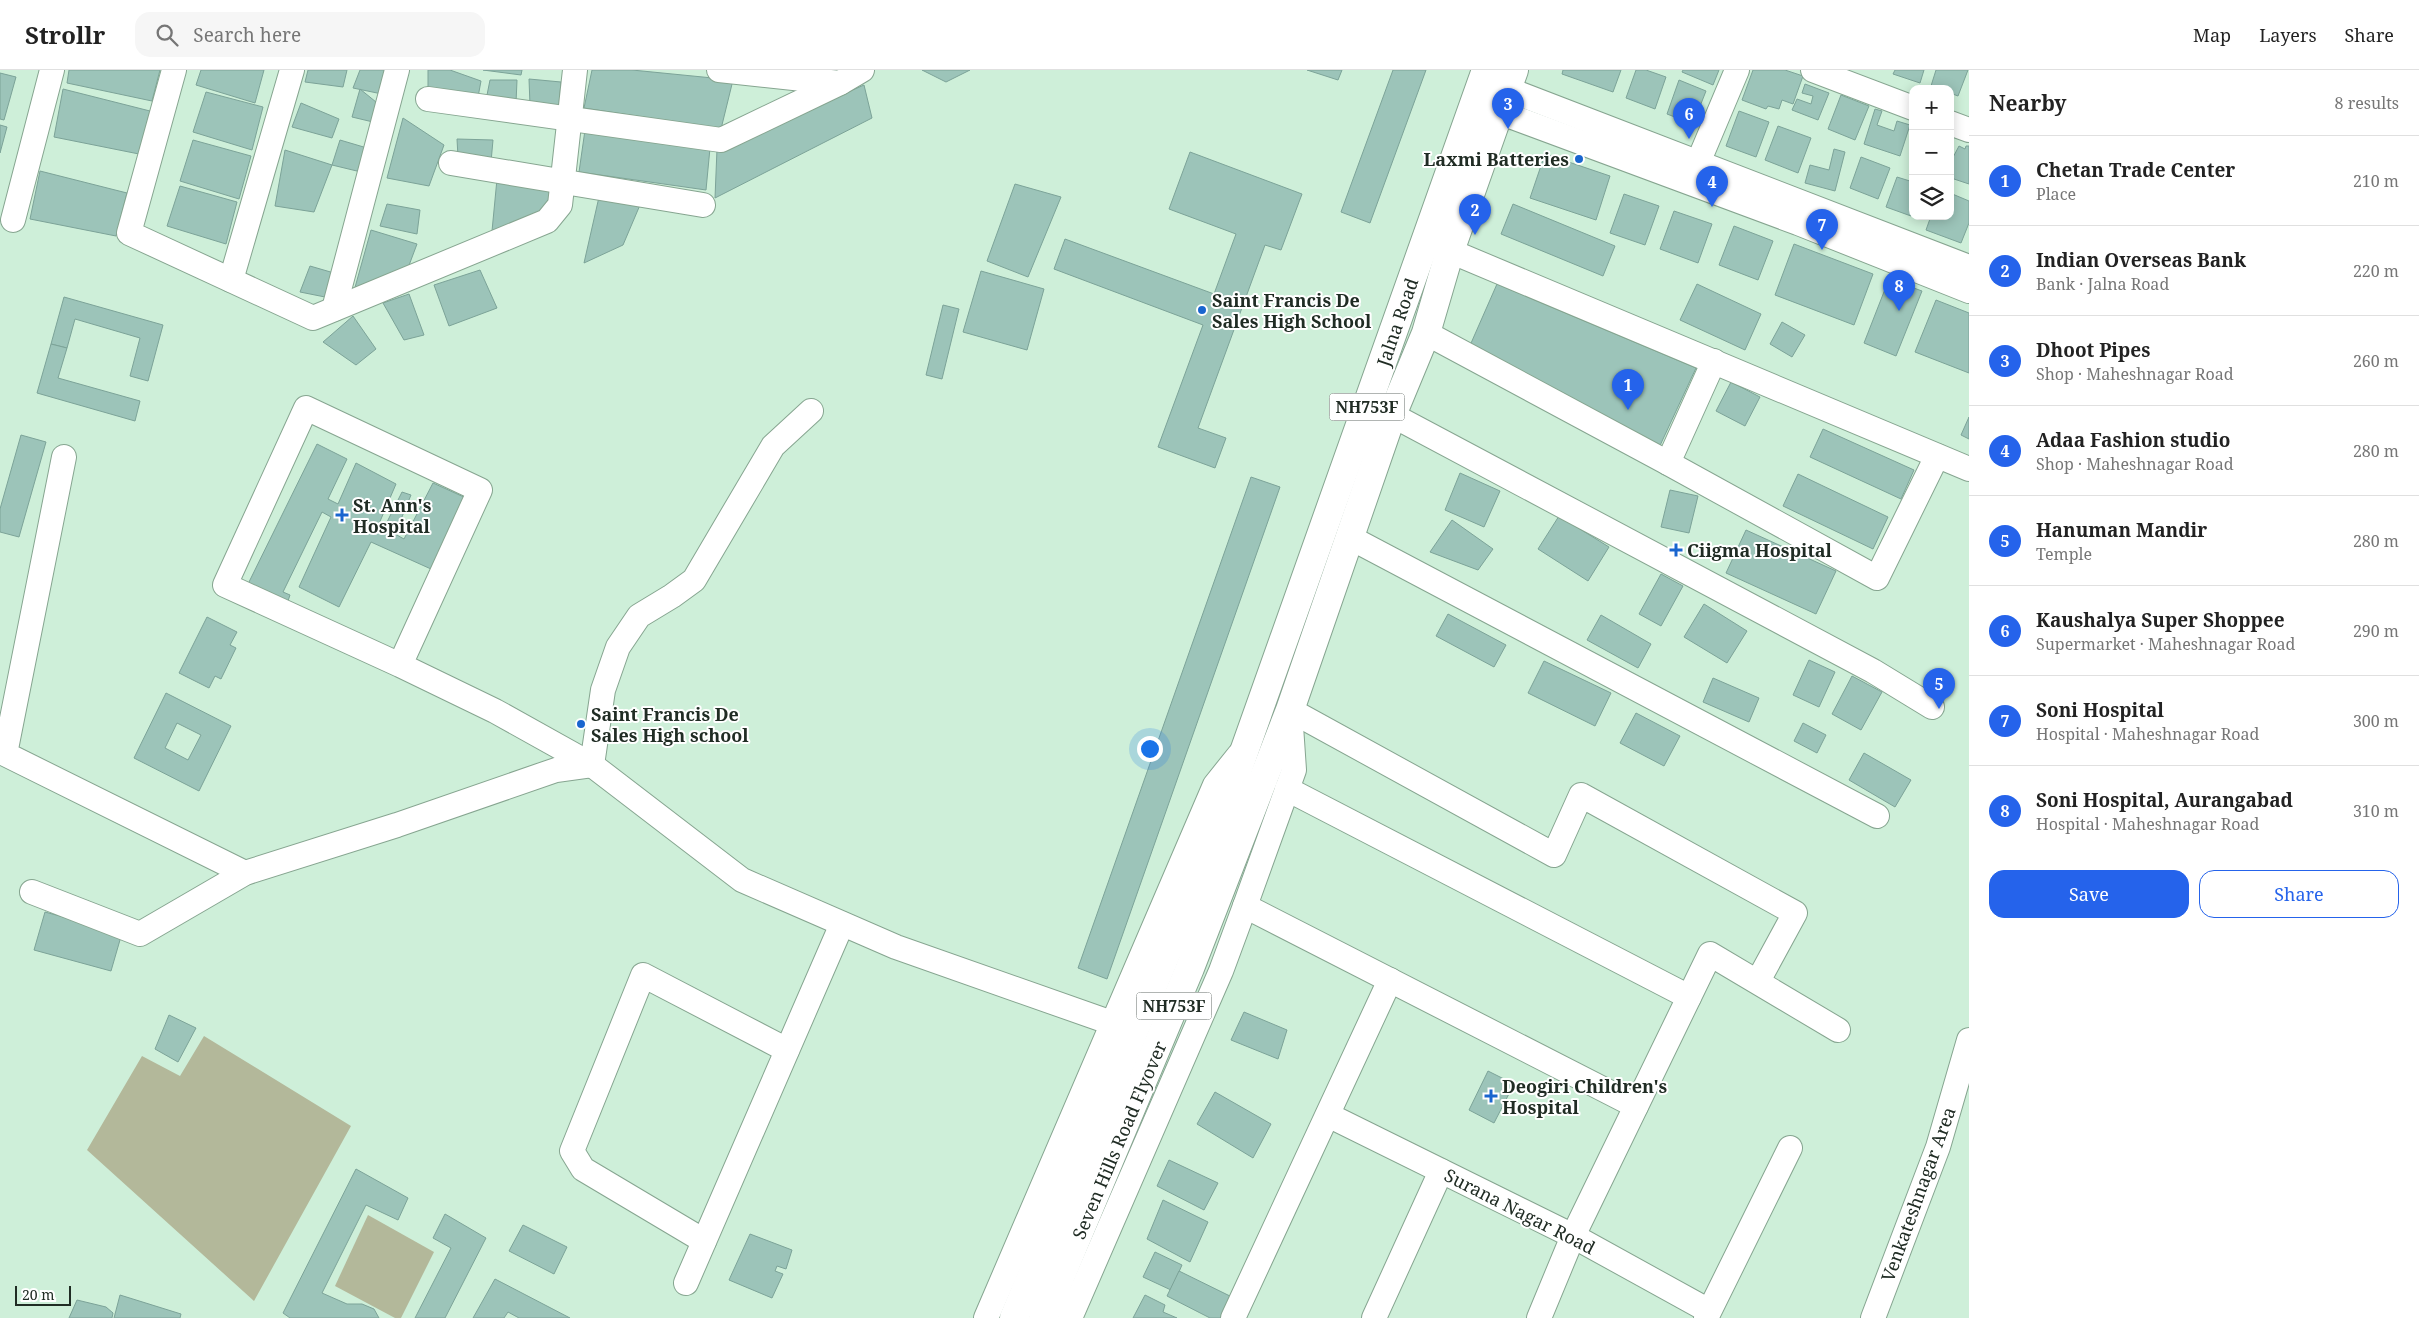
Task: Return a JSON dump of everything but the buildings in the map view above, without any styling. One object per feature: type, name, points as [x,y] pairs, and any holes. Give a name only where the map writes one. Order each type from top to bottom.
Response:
[{"type":"highway","name":"Jalna Road","points":[[1248,744],[1486,70]]},
{"type":"highway","name":"Jalna Road","points":[[1290,710],[1392,415],[1426,334],[1450,250],[1507,90]]},
{"type":"highway","name":"Seven Hills Road Flyover","points":[[1043,1318],[1190,968],[1290,710]]},
{"type":"highway","name":"Seven Hills Road Flyover","points":[[1014,1318],[1148,999],[1248,744]]},
{"type":"street","points":[[13,220],[52,70]]},
{"type":"street","points":[[174,70],[129,233],[313,318],[547,221],[560,205],[575,70]]},
{"type":"street","points":[[231,280],[292,70]]},
{"type":"street","points":[[334,309],[397,70]]},
{"type":"street","points":[[719,70],[841,76]]},
{"type":"street","points":[[428,99],[722,140],[841,76],[862,70]]},
{"type":"street","points":[[1694,173],[1738,70]]},
{"type":"street","points":[[1813,70],[1865,79],[1909,106]]},
{"type":"street","points":[[1507,90],[1694,173],[1969,291]]},
{"type":"street","points":[[1954,124],[1969,130]]},
{"type":"street","points":[[451,163],[703,205]]},
{"type":"street","points":[[1694,173],[1969,267]]},
{"type":"street","points":[[1450,250],[1969,469]]},
{"type":"street","points":[[1426,334],[1668,463],[1877,578],[1937,456]]},
{"type":"street","points":[[1668,463],[1714,361]]},
{"type":"street","points":[[400,664],[480,490],[306,408],[224,585],[400,664],[496,711],[592,765],[742,880],[896,947],[1112,1023]]},
{"type":"street","points":[[592,765],[603,690],[618,646],[639,616],[694,580],[774,446],[811,412]]},
{"type":"street","points":[[1392,415],[1873,671],[1932,706]]},
{"type":"street","points":[[64,457],[5,754],[245,873]]},
{"type":"street","points":[[1349,537],[1877,816]]},
{"type":"street","points":[[1070,1318],[1217,980],[1245,906],[1294,770],[1290,710]]},
{"type":"street","points":[[1290,710],[1554,855],[1582,795],[1795,913],[1758,981]]},
{"type":"street","points":[[986,1318],[1215,785],[1248,744]]},
{"type":"street","points":[[32,892],[140,934],[245,873],[397,825],[556,770],[592,765]]},
{"type":"street","points":[[1287,789],[1690,997]]},
{"type":"street","points":[[1245,906],[1636,1106]]},
{"type":"street","points":[[686,1283],[842,924]]},
{"type":"street","points":[[1539,1318],[1573,1236],[1710,954],[1838,1030]]},
{"type":"street","points":[[704,1240],[583,1170],[572,1151],[643,975],[787,1050]]},
{"type":"street","points":[[1233,1318],[1390,980]]},
{"type":"street","name":"Venkateshnagar Area","points":[[1873,1318],[1938,1147],[1969,1040]]},
{"type":"street","name":"Surana Nagar Road","points":[[1328,1115],[1573,1236],[1707,1314]]},
{"type":"street","points":[[1707,1314],[1790,1148]]},
{"type":"street","points":[[1374,1318],[1441,1171]]},
{"type":"green space","points":[[204,1036],[351,1126],[254,1301],[87,1150],[142,1056],[180,1076]]},
{"type":"green space","points":[[368,1215],[434,1252],[401,1318],[395,1318],[335,1286]]},
{"type":"place","name":"Dhoot Pipes","points":[[1508,129]]},
{"type":"place","name":"Kaushalya Super Shoppee","points":[[1689,139]]},
{"type":"place","name":"Laxmi Batteries","points":[[1579,159]]},
{"type":"place","name":"Adaa Fashion studio","points":[[1712,207]]},
{"type":"place","name":"Indian Overseas Bank","points":[[1475,235]]},
{"type":"place","name":"Soni Hospital","points":[[1822,250]]},
{"type":"place","name":"Saint Francis De Sales High School","points":[[1202,310]]},
{"type":"place","name":"Soni Hospital, Aurangabad","points":[[1899,311]]},
{"type":"place","name":"Chetan Trade Center","points":[[1628,410]]},
{"type":"place","name":"St. Ann's Hospital","points":[[342,515]]},
{"type":"place","name":"Ciigma Hospital","points":[[1676,550]]},
{"type":"place","name":"Hanuman Mandir","points":[[1939,709]]},
{"type":"place","name":"Saint Francis De Sales High school","points":[[581,724]]},
{"type":"place","name":"Deogiri Children's Hospital","points":[[1491,1096]]}]
